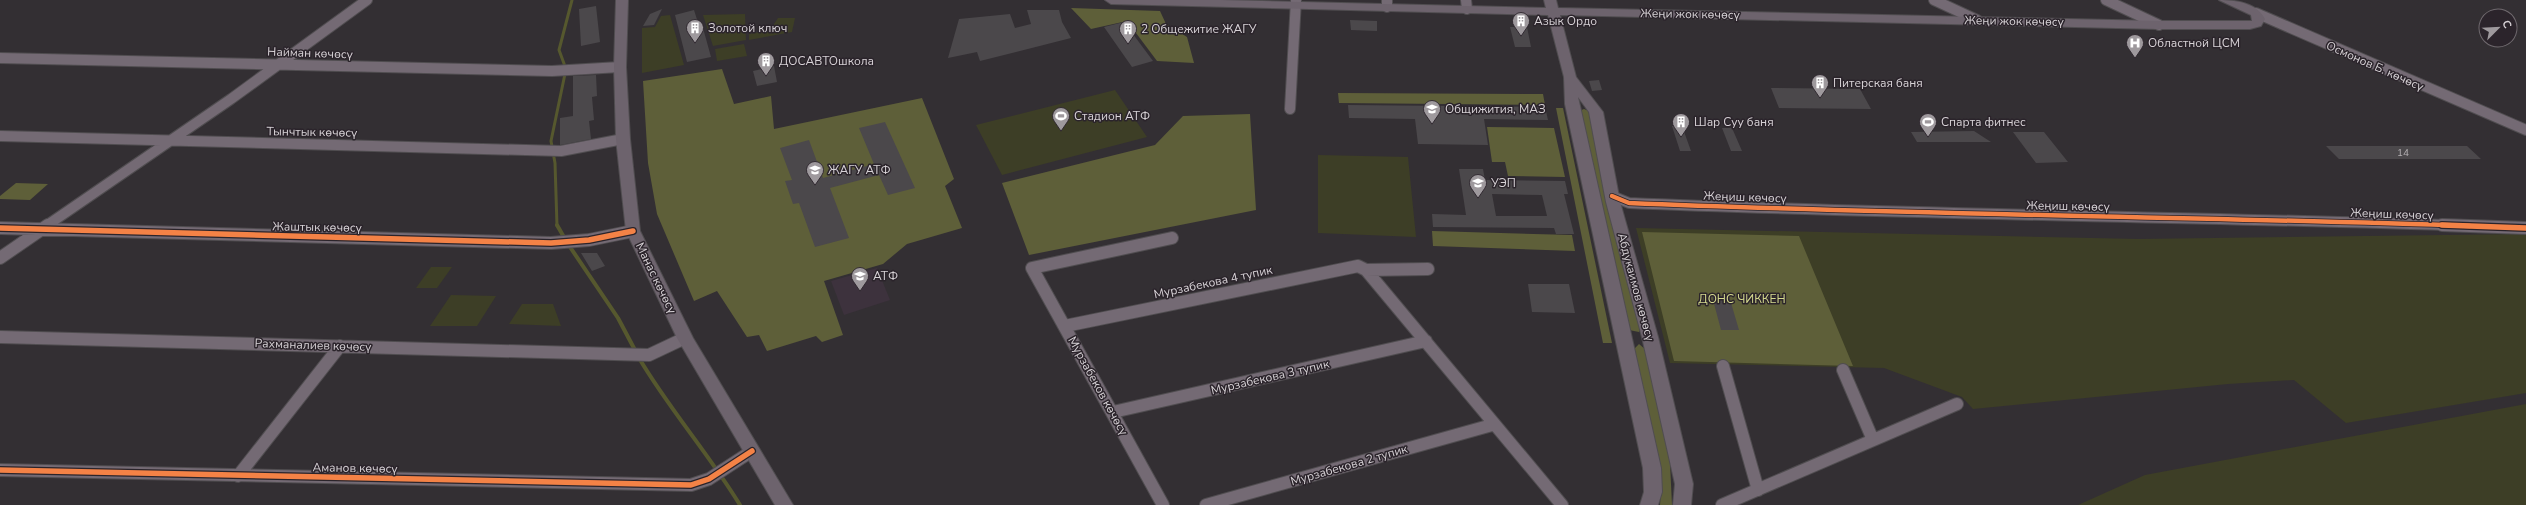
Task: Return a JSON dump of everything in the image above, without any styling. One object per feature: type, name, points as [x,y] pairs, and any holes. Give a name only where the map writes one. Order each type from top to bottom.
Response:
[{"type":"main road","name":"Манас көчөсү","points":[[622,0],[620,67],[623,140],[633,231],[685,338],[784,505]]},
{"type":"main road","name":"Жеңи жок көчөсү","points":[[1111,0],[1552,6],[2159,25],[2250,25],[2257,23],[2259,19],[2256,13]]},
{"type":"main road","name":"Осмонов Б. көчөсү","points":[[2225,0],[2256,13]]},
{"type":"main road","name":"Абдукаимов көчөсү","points":[[1552,6],[1570,77],[1572,104],[1625,337],[1652,468],[1652,492],[1649,505]]},
{"type":"main road","name":"Абдукаимов көчөсү","points":[[1570,77],[1596,112],[1616,213],[1650,337],[1684,484],[1682,505]]},
{"type":"main road","points":[[1625,337],[1650,337]]},
{"type":"street","points":[[0,258],[172,142],[282,64],[367,0]]},
{"type":"street","points":[[1934,0],[1977,20]]},
{"type":"street","points":[[2106,0],[2159,25]]},
{"type":"street","points":[[1290,109],[1296,3]]},
{"type":"street","name":"Осмонов Б. көчөсү","points":[[2256,13],[2526,130]]},
{"type":"street","name":"Найман көчөсү","points":[[0,58],[552,71],[620,67]]},
{"type":"street","name":"Тынчтык көчөсү","points":[[0,136],[537,151],[561,151],[623,140]]},
{"type":"street","name":"Жеңиш көчөсү","points":[[1612,196],[1629,203],[1749,208],[2268,219],[2526,228]]},
{"type":"street","points":[[1616,213],[1629,203]]},
{"type":"street","name":"Жаштык көчөсү","points":[[0,228],[551,243],[589,240],[633,231]]},
{"type":"street","name":"Мурзабеков көчөсү","points":[[1163,505],[1113,412],[1032,268],[1172,238]]},
{"type":"street","name":"Мурзабекова 4 тупик","points":[[1065,326],[1344,268],[1358,266],[1366,270],[1428,269]]},
{"type":"street","points":[[1366,270],[1426,341],[1492,425],[1562,505]]},
{"type":"street","name":"Рахманалиев көчөсү","points":[[0,337],[649,355],[685,338]]},
{"type":"street","name":"Мурзабекова 3 тупик","points":[[1113,412],[1426,341]]},
{"type":"street","points":[[238,476],[340,346]]},
{"type":"street","points":[[1723,366],[1758,490]]},
{"type":"street","points":[[1843,370],[1873,440]]},
{"type":"street","points":[[1722,505],[1957,404]]},
{"type":"street","name":"Мурзабекова 2 тупик","points":[[1206,505],[1492,425]]},
{"type":"street","name":"Аманов көчөсү","points":[[0,470],[691,486],[709,479],[727,469],[752,451]]},
{"type":"shaded area","name":"АТФ","points":[[877,268],[890,300],[844,315],[831,281]]},
{"type":"green space","points":[[1071,8],[1160,11],[1166,24],[1187,37],[1194,63],[1157,61],[1127,21],[1091,29]]},
{"type":"green space","points":[[745,14],[746,40],[713,46],[703,15]]},
{"type":"green space","points":[[670,15],[684,65],[642,73],[642,28],[655,27],[661,16]]},
{"type":"green space","points":[[778,18],[795,18],[792,32],[749,40],[749,34],[770,30]]},
{"type":"green space","points":[[744,44],[747,56],[717,61],[715,49]]},
{"type":"green space","points":[[722,69],[734,104],[771,96],[774,129],[922,98],[954,179],[945,186],[962,228],[907,244],[883,264],[824,281],[843,335],[822,342],[816,336],[767,351],[759,335],[747,337],[717,291],[694,301],[657,214],[648,163],[643,81]]},
{"type":"green space","name":"Стадион АТФ","points":[[1115,90],[1147,137],[1002,175],[976,125]]},
{"type":"green space","points":[[1338,93],[1543,94],[1545,105],[1339,103]]},
{"type":"green space","points":[[1556,108],[1563,108],[1612,343],[1603,343]]},
{"type":"green space","points":[[1584,109],[1589,111],[1640,330],[1639,332],[1629,330],[1579,111]]},
{"type":"green space","points":[[1250,114],[1256,210],[1029,255],[1002,183],[1155,145],[1183,116]]},
{"type":"green space","points":[[1487,127],[1554,128],[1565,177],[1508,176],[1505,162],[1492,162]]},
{"type":"green space","points":[[1318,155],[1408,157],[1416,237],[1318,233]]},
{"type":"green space","points":[[16,183],[48,184],[30,200],[0,199],[0,196]]},
{"type":"green space","points":[[1636,228],[2139,239],[2526,234],[2526,393],[2346,423],[2294,380],[2228,384],[1973,409],[1962,397],[1884,368],[1670,363]]},
{"type":"green space","points":[[1432,231],[1572,235],[1575,251],[1433,246]]},
{"type":"green space","name":"ДОНС ЧИККЕН","points":[[1642,232],[1799,236],[1853,366],[1674,361]]},
{"type":"green space","points":[[431,267],[452,267],[437,288],[416,288]]},
{"type":"green space","points":[[451,295],[496,296],[477,326],[430,326]]},
{"type":"green space","points":[[522,304],[553,304],[561,326],[509,324]]},
{"type":"green space","points":[[1639,344],[1646,350],[1670,463],[1672,505],[1660,505],[1661,490],[1634,349]]},
{"type":"green space","points":[[2526,404],[2526,505],[2078,505],[2145,475]]},
{"type":"building","points":[[596,6],[600,42],[581,46],[579,9]]},
{"type":"building","points":[[662,9],[654,25],[643,26],[650,14]]},
{"type":"building","name":"Золотой ключ","points":[[694,10],[700,29],[703,28],[711,57],[687,62],[675,15]]},
{"type":"building","points":[[1027,10],[1059,10],[1062,22],[1071,38],[980,61],[977,52],[948,58],[959,19],[1010,14],[1015,28],[1031,24]]},
{"type":"building","points":[[1350,20],[1377,21],[1377,31],[1351,30]]},
{"type":"building","name":"2 Общежитие ЖАГУ","points":[[1124,22],[1153,61],[1132,67],[1104,27]]},
{"type":"building","name":"Азык Ордо","points":[[1510,27],[1527,27],[1531,47],[1515,47]]},
{"type":"building","name":"ДОСАВТОшкола","points":[[774,66],[777,82],[757,86],[753,71]]},
{"type":"building","points":[[596,75],[597,96],[592,97],[594,120],[589,121],[591,139],[560,145],[560,118],[573,116],[573,76]]},
{"type":"building","points":[[1599,80],[1602,90],[1592,91],[1589,81]]},
{"type":"building","name":"Питерская баня","points":[[1771,88],[1860,89],[1871,109],[1779,108]]},
{"type":"building","name":"Общижития, МАЗ","points":[[1348,105],[1545,107],[1548,120],[1484,119],[1488,145],[1418,144],[1415,119],[1349,118]]},
{"type":"building","name":"ЖАГУ АТФ","points":[[885,122],[915,188],[888,195],[879,175],[830,188],[849,238],[815,247],[799,203],[793,204],[785,181],[792,180],[780,148],[809,140],[823,178],[874,164],[859,128]]},
{"type":"building","points":[[1672,126],[1682,126],[1691,151],[1680,151]]},
{"type":"building","points":[[1722,128],[1732,128],[1742,151],[1731,151]]},
{"type":"building","points":[[1974,131],[1991,142],[1917,142],[1911,132]]},
{"type":"building","points":[[2013,132],[2044,132],[2068,162],[2036,163]]},
{"type":"building","points":[[2326,146],[2467,146],[2481,159],[2339,159]]},
{"type":"building","name":"УЭП","points":[[1459,169],[1483,169],[1485,180],[1565,181],[1568,194],[1564,194],[1574,234],[1556,234],[1554,228],[1433,227],[1432,214],[1466,215]],"holes":[[[1492,194],[1542,195],[1547,216],[1496,216]]]},
{"type":"building","points":[[581,253],[597,253],[605,266],[592,271]]},
{"type":"building","points":[[1528,284],[1569,284],[1575,313],[1532,312]]},
{"type":"building","name":"ДОНС ЧИККЕН","points":[[1712,296],[1729,296],[1739,330],[1721,330]]},
{"type":"waterway","points":[[557,226],[555,163],[551,141],[566,69],[559,50],[572,0]]},
{"type":"waterway","points":[[557,225],[565,239]]},
{"type":"waterway","points":[[568,244],[618,318],[636,352]]},
{"type":"waterway","points":[[639,358],[740,505]]},
{"type":"cycle path","points":[[1612,196],[1629,203],[1749,208],[2268,219],[2526,228]]},
{"type":"cycle path","points":[[0,228],[551,243],[589,240],[633,231]]},
{"type":"cycle path","points":[[0,470],[691,485],[709,479],[752,451]]},
{"type":"place","name":"Азык Ордо","points":[[1521,36]]},
{"type":"place","name":"Золотой ключ","points":[[695,43]]},
{"type":"place","name":"2 Общежитие ЖАГУ","points":[[1128,44]]},
{"type":"place","name":"Областной ЦСМ","points":[[2135,58]]},
{"type":"place","name":"ДОСАВТОшкола","points":[[766,76]]},
{"type":"place","name":"Питерская баня","points":[[1820,98]]},
{"type":"place","name":"Общижития, МАЗ","points":[[1432,124]]},
{"type":"place","name":"Стадион АТФ","points":[[1061,131]]},
{"type":"place","name":"Шар Суу баня","points":[[1681,137]]},
{"type":"place","name":"Спарта фитнес","points":[[1928,137]]},
{"type":"place","name":"ЖАГУ АТФ","points":[[815,185]]},
{"type":"place","name":"УЭП","points":[[1478,198]]},
{"type":"place","name":"АТФ","points":[[860,291]]}]
